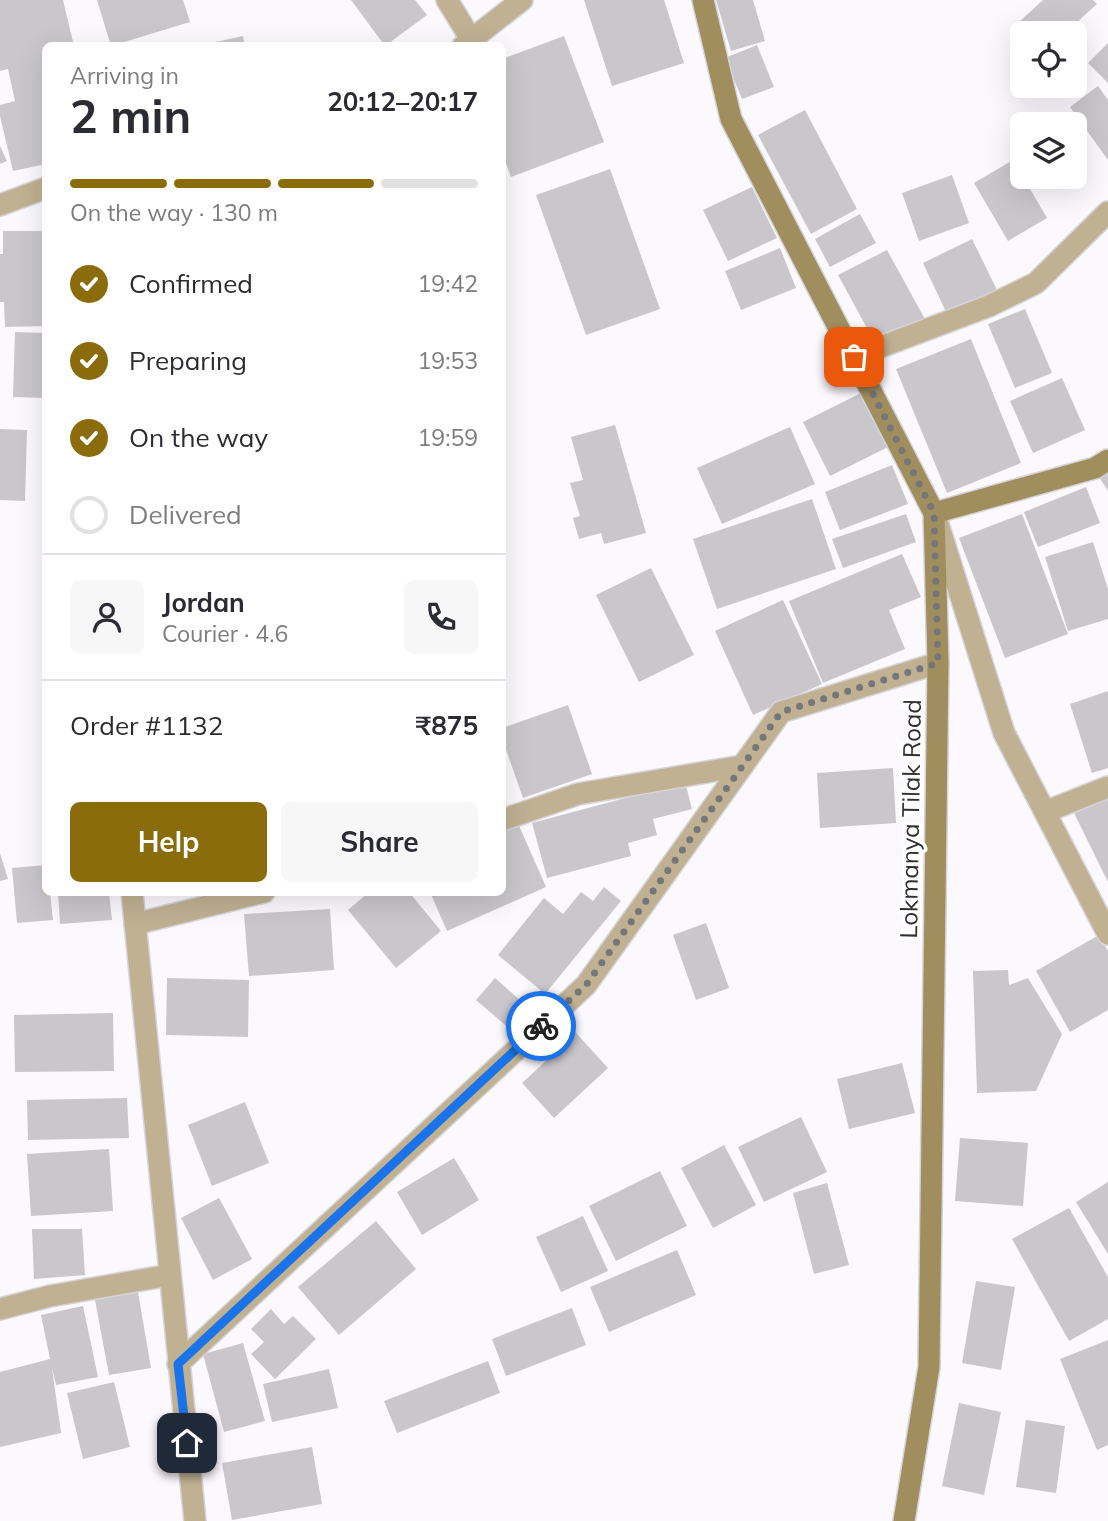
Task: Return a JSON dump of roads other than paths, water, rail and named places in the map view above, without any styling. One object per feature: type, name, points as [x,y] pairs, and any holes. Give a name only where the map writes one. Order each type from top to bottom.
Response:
[{"type":"main road","name":"Lokmanya Tilak Road","points":[[703,0],[731,119],[934,513],[938,663],[929,1367],[904,1521]]},
{"type":"main road","points":[[934,513],[1095,468],[1108,460]]},
{"type":"street","points":[[446,0],[467,42],[522,0]]},
{"type":"street","points":[[0,205],[42,189]]},
{"type":"street","points":[[854,357],[989,306],[1036,283],[1108,212]]},
{"type":"street","points":[[934,513],[1004,733],[1108,934]]},
{"type":"street","points":[[178,1364],[586,985],[781,712],[938,663]]},
{"type":"street","points":[[506,819],[578,794],[742,766]]},
{"type":"street","points":[[1045,812],[1108,787]]},
{"type":"street","points":[[132,896],[195,1521]]},
{"type":"street","points":[[135,924],[248,896]]},
{"type":"street","points":[[0,1309],[50,1296],[170,1275]]}]
